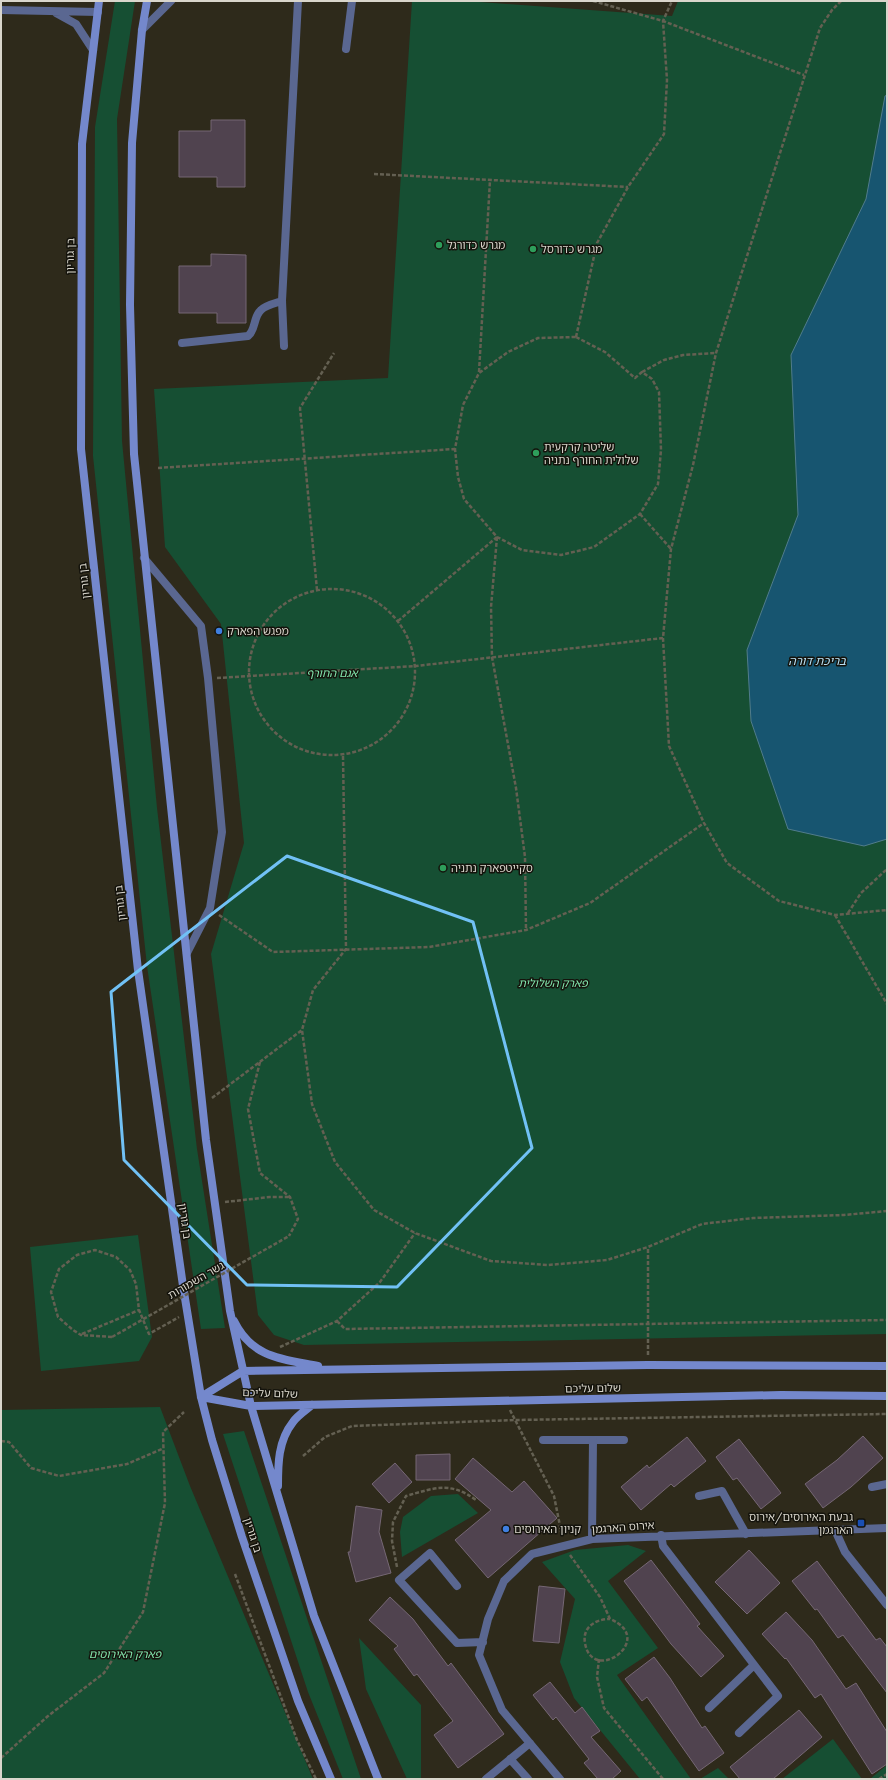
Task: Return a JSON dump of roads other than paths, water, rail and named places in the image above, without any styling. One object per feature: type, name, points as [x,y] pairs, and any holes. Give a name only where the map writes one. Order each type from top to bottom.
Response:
[{"type":"main road","name":"בן גוריון","points":[[99,1],[82,144],[81,449],[138,970],[187,1312],[201,1397],[212,1440],[242,1537],[298,1701],[330,1779]]},
{"type":"main road","points":[[147,1],[142,30],[132,143],[130,306],[134,454],[202,1105],[214,1203],[230,1311],[242,1371],[251,1406],[314,1616],[378,1779]]},
{"type":"main road","points":[[230,1311],[238,1327],[250,1344],[265,1354],[332,1369]]},
{"type":"main road","name":"שלום עליכם","points":[[201,1397],[242,1371],[648,1366],[887,1366]]},
{"type":"main road","name":"שלום עליכם","points":[[201,1397],[251,1406],[773,1396],[887,1396]]},
{"type":"main road","points":[[278,1493],[278,1458],[284,1435],[293,1421],[312,1405]]},
{"type":"street","points":[[142,30],[171,1]]},
{"type":"street","points":[[284,346],[282,300],[298,1]]},
{"type":"street","points":[[346,49],[352,1]]},
{"type":"street","points":[[1,10],[98,12]]},
{"type":"street","points":[[54,11],[76,24],[93,50]]},
{"type":"street","points":[[182,343],[248,336],[252,333],[258,314],[262,309],[282,300]]},
{"type":"street","points":[[144,558],[201,626],[208,678],[222,832],[210,908],[187,953]]},
{"type":"street","points":[[543,1440],[624,1440]]},
{"type":"street","points":[[592,1539],[593,1440]]},
{"type":"street","points":[[872,1487],[887,1484]]},
{"type":"street","points":[[699,1496],[722,1491],[746,1534]]},
{"type":"street","name":"אירוס הארגמן","points":[[560,1779],[502,1710],[479,1656],[488,1619],[504,1581],[532,1554],[592,1539],[661,1535],[746,1534],[887,1528]]},
{"type":"street","points":[[835,1530],[845,1552],[887,1605]]},
{"type":"street","points":[[661,1535],[663,1546],[778,1696],[738,1733]]},
{"type":"street","points":[[457,1586],[430,1553],[400,1580],[457,1643],[483,1642]]},
{"type":"street","points":[[709,1708],[754,1665]]},
{"type":"street","points":[[486,1779],[530,1743]]},
{"type":"street","points":[[510,1759],[528,1779]]},
{"type":"water","name":"בריכת דורה","points":[[887,95],[887,839],[864,846],[788,829],[751,721],[747,650],[798,515],[791,355],[866,199],[885,96]]},
{"type":"place","name":"מגרש כדורגל","points":[[439,245]]},
{"type":"place","name":"מגרש כדורסל","points":[[533,249]]},
{"type":"place","name":"שליטה קרקעית שלולית החורף נתניה","points":[[536,453]]},
{"type":"place","name":"מפגש הפארק","points":[[219,631]]},
{"type":"place","name":"סקייטפארק נתניה","points":[[443,868]]},
{"type":"place","name":"גבעת האירוסים/אירוס הארגמן","points":[[861,1523]]},
{"type":"place","name":"קניון האירוסים","points":[[506,1529]]},
{"type":"park label","name":"אגם החורף","points":[[332,673]]},
{"type":"park label","name":"פארק השלולית","points":[[553,983]]},
{"type":"park label","name":"פארק האירוסים","points":[[125,1654]]}]
